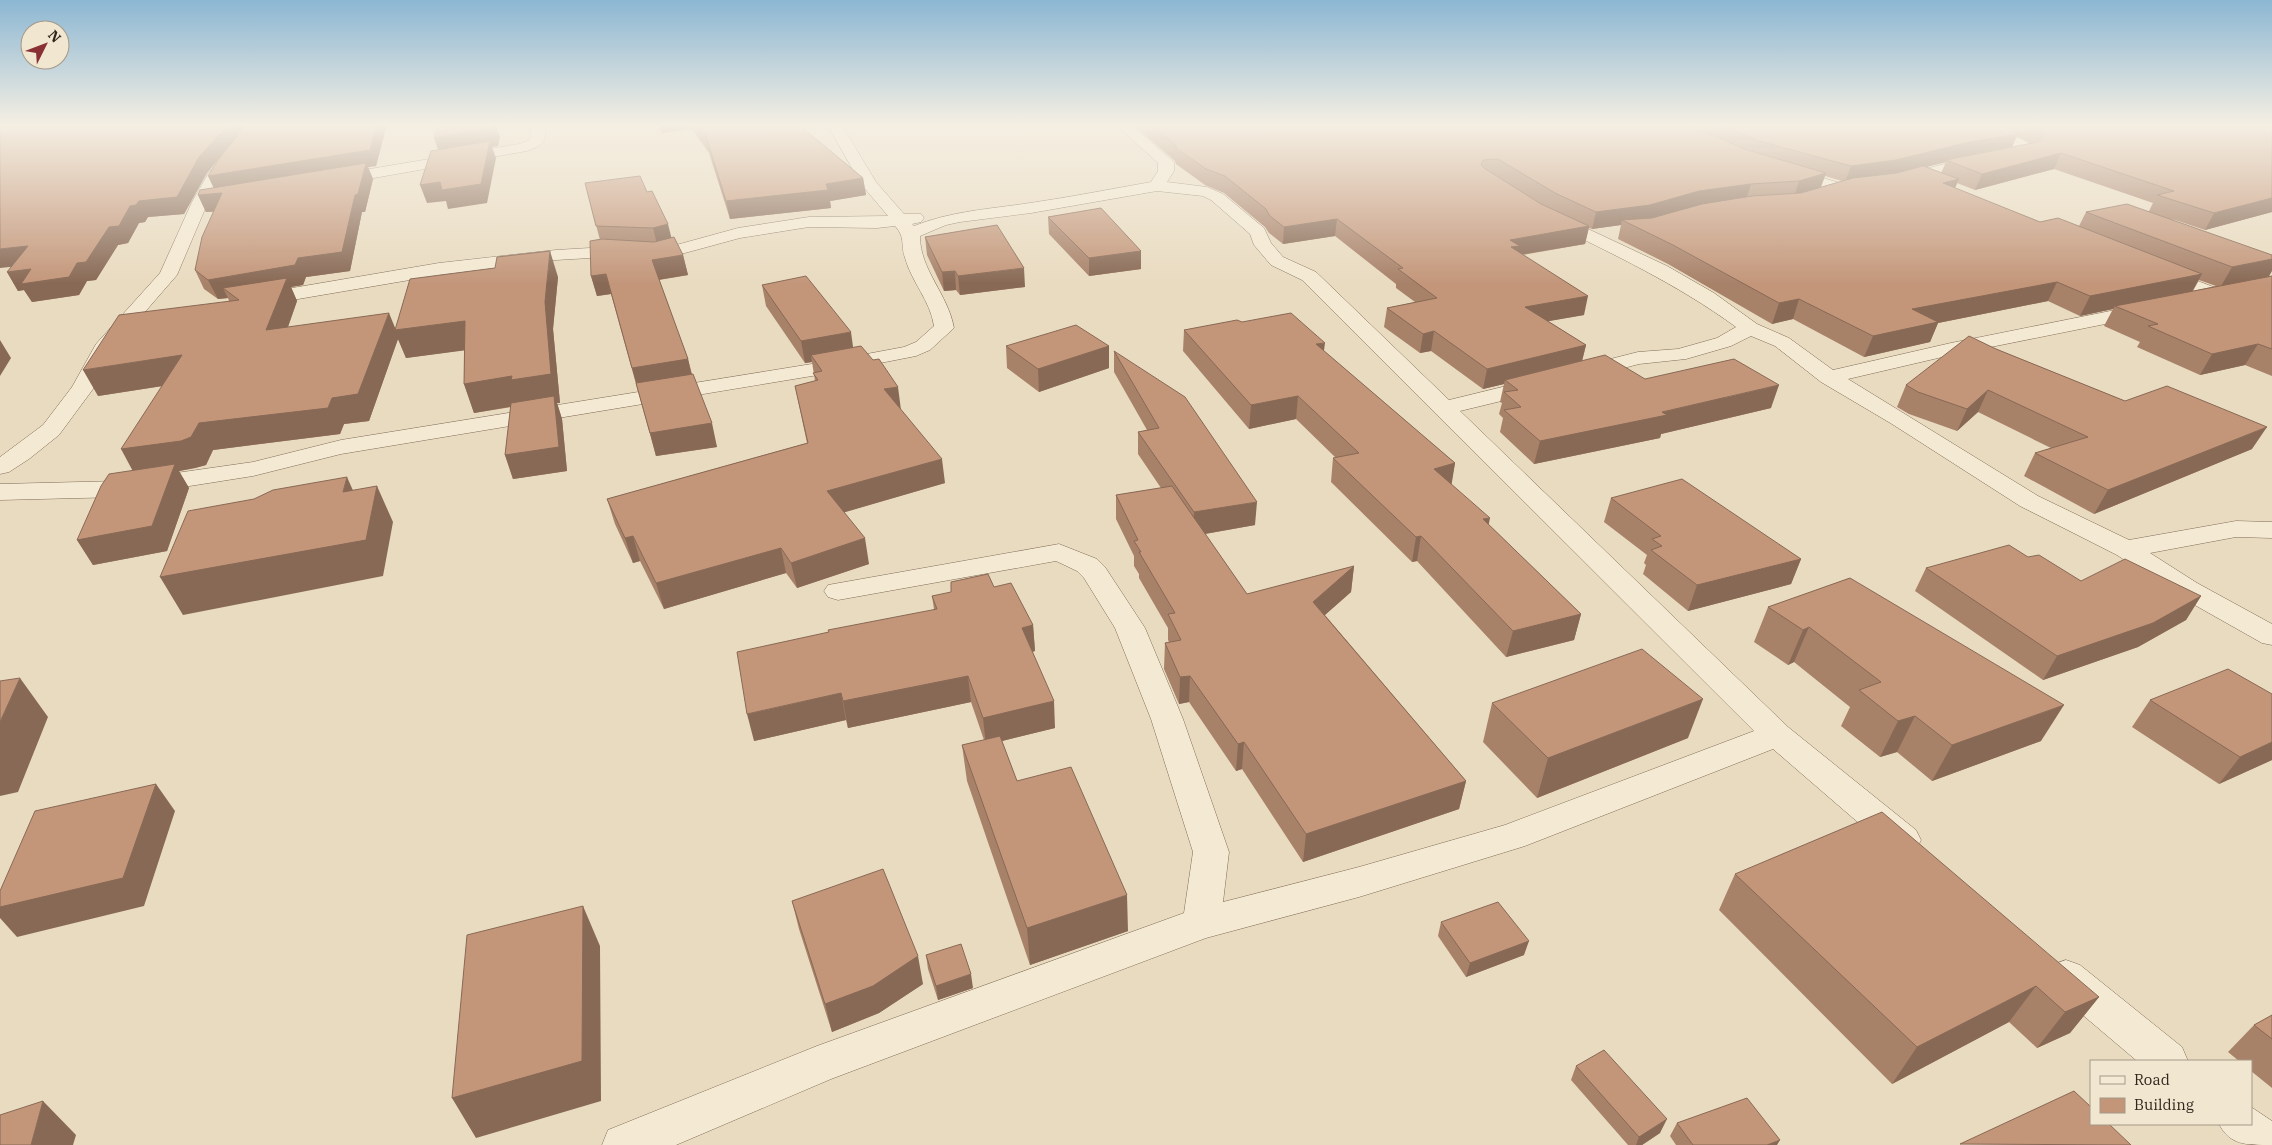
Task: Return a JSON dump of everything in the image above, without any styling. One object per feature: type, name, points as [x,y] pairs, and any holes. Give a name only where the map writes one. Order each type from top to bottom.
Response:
[{"type":"street","points":[[0,467],[22,454],[51,430],[82,390],[103,348],[168,275],[200,202],[214,177]]},
{"type":"street","points":[[317,183],[350,177]]},
{"type":"street","points":[[865,177],[869,184],[913,225]]},
{"type":"street","points":[[1157,186],[1162,177]]},
{"type":"street","points":[[1805,177],[1844,189]]},
{"type":"street","points":[[1890,183],[1915,177]]},
{"type":"street","points":[[1925,177],[1948,187]]},
{"type":"street","points":[[239,303],[440,269],[556,255],[607,252],[659,255],[738,233],[809,222],[913,225],[1030,208],[1157,186],[1207,192],[1223,201],[1258,232],[1263,245],[1277,261],[1309,276],[1446,408],[1777,735],[1922,856]]},
{"type":"street","points":[[1816,198],[1844,189],[1862,186]]},
{"type":"street","points":[[200,202],[219,199]]},
{"type":"street","points":[[1538,209],[1545,215],[1592,236],[1683,284],[1750,328],[1782,342],[1829,377],[1900,419],[2029,501],[2126,549],[2187,588],[2272,636]]},
{"type":"street","points":[[4,498],[120,489],[244,470],[341,447],[805,372],[908,352],[923,346],[944,328],[943,313],[932,290],[914,262],[910,245],[913,225]]},
{"type":"street","points":[[1592,236],[1617,231]]},
{"type":"street","points":[[1829,377],[2225,293],[2143,266]]},
{"type":"street","points":[[125,323],[154,318]]},
{"type":"street","points":[[1446,408],[1638,358],[1679,355],[1724,342],[1750,328]]},
{"type":"street","points":[[2126,549],[2236,529],[2272,530]]},
{"type":"street","points":[[838,591],[1059,552],[1087,564],[1095,573],[1130,628],[1166,719],[1211,852],[1202,923]]},
{"type":"street","points":[[624,1145],[817,1065],[1202,923],[1359,882],[1513,836],[1777,735]]},
{"type":"street","points":[[2044,959],[2166,1060]]},
{"type":"street","points":[[2242,1125],[2267,1145]]},
{"type":"building","points":[[0,177],[188,177],[177,197],[139,201],[136,205],[130,206],[119,226],[109,227],[86,262],[77,263],[69,277],[21,284],[31,269],[7,272],[28,246],[0,249]]},
{"type":"building","points":[[277,177],[362,177],[358,194],[355,195],[342,252],[298,258],[295,265],[208,280],[195,270],[202,237],[222,193],[198,195],[200,190]]},
{"type":"building","points":[[422,177],[482,177],[481,184],[442,190],[440,182],[420,185]]},
{"type":"building","points":[[641,177],[647,192],[652,191],[668,224],[653,228],[596,226],[585,183]]},
{"type":"building","points":[[719,177],[863,178],[826,184],[828,190],[726,201]]},
{"type":"building","points":[[1227,177],[1499,177],[1541,204],[1589,226],[1510,240],[1520,246],[1511,247],[1588,296],[1525,307],[1586,345],[1487,369],[1434,331],[1423,334],[1387,308],[1437,298],[1398,269],[1403,268],[1337,219],[1284,227],[1270,216],[1266,209]]},
{"type":"building","points":[[1529,177],[1811,177],[1799,181],[1751,184],[1699,191],[1650,205],[1596,212],[1555,193]]},
{"type":"building","points":[[1955,177],[1959,179],[1943,183],[2040,222],[2058,218],[2202,274],[2090,296],[2057,282],[1912,309],[1938,322],[1873,336],[1799,299],[1779,303],[1673,245],[1622,220],[1652,218],[1702,204],[1752,196],[1801,193],[1853,178]]},
{"type":"building","points":[[2134,177],[2272,177],[2272,198],[2214,213],[2157,195],[2174,191]]},
{"type":"building","points":[[2127,204],[2272,255],[2272,259],[2232,267],[2086,212]]},
{"type":"building","points":[[1101,208],[1141,251],[1089,258],[1048,217]]},
{"type":"building","points":[[997,225],[1024,268],[958,276],[955,271],[942,272],[925,237]]},
{"type":"building","points":[[674,237],[683,255],[652,260],[688,359],[632,368],[606,274],[591,276],[590,241],[602,239],[654,242]]},
{"type":"building","points":[[550,251],[545,302],[551,374],[511,380],[512,376],[464,384],[465,321],[395,330],[410,279],[495,268],[497,257]]},
{"type":"building","points":[[806,276],[851,332],[801,341],[762,285]]},
{"type":"building","points":[[2272,276],[2272,349],[2258,344],[2212,354],[2148,326],[2158,324],[2115,306]]},
{"type":"building","points":[[287,278],[266,330],[389,313],[358,394],[332,398],[328,408],[199,423],[191,437],[181,441],[121,449],[182,355],[83,370],[119,315],[239,300],[223,288]]},
{"type":"building","points":[[1291,313],[1325,343],[1316,344],[1455,463],[1434,469],[1490,518],[1483,519],[1581,614],[1513,631],[1421,536],[1416,537],[1333,458],[1359,453],[1298,396],[1251,405],[1184,330],[1237,320],[1242,322]]},
{"type":"building","points":[[1076,325],[1109,346],[1038,369],[1006,346]]},
{"type":"building","points":[[1969,336],[1996,349],[2125,401],[2167,386],[2267,427],[2108,490],[2035,453],[2088,437],[1988,390],[1967,409],[1918,392],[1906,385]]},
{"type":"building","points":[[861,346],[873,360],[879,359],[898,387],[884,389],[942,459],[827,491],[865,538],[791,563],[781,548],[656,583],[633,536],[625,538],[607,499],[808,443],[795,386],[818,380],[813,373],[822,371],[811,355]]},
{"type":"building","points":[[1114,351],[1185,397],[1257,502],[1194,512],[1138,432],[1159,428]]},
{"type":"building","points":[[1605,355],[1645,379],[1734,359],[1779,385],[1662,412],[1667,415],[1540,441],[1504,410],[1521,407],[1504,392],[1518,390],[1505,380]]},
{"type":"building","points":[[693,374],[712,423],[650,433],[636,383]]},
{"type":"building","points":[[554,396],[559,447],[505,455],[511,403]]},
{"type":"building","points":[[175,464],[152,526],[77,540],[101,486],[109,474]]},
{"type":"building","points":[[347,477],[343,492],[377,486],[366,540],[160,577],[188,511],[254,499],[273,490]]},
{"type":"building","points":[[1682,479],[1801,559],[1697,585],[1651,550],[1662,546],[1652,539],[1661,536],[1611,498]]},
{"type":"building","points":[[1172,486],[1247,594],[1354,566],[1313,602],[1466,781],[1306,834],[1244,742],[1238,744],[1190,676],[1180,677],[1165,643],[1181,640],[1168,614],[1175,613],[1139,552],[1141,552],[1134,541],[1138,540],[1116,495]]},
{"type":"building","points":[[2009,545],[2028,557],[2039,555],[2081,581],[2125,559],[2201,596],[2153,623],[2057,656],[1926,568]]},
{"type":"building","points":[[988,574],[994,587],[1011,583],[1033,625],[1022,628],[1054,701],[983,718],[968,676],[843,701],[841,693],[747,714],[737,652],[829,632],[828,630],[937,609],[932,596],[951,592],[951,582]]},
{"type":"building","points":[[1850,578],[2064,705],[1952,745],[1915,716],[1898,721],[1859,690],[1881,682],[1809,627],[1803,630],[1768,607]]},
{"type":"building","points":[[1642,649],[1703,699],[1548,758],[1492,703]]},
{"type":"building","points":[[2228,669],[2272,694],[2272,742],[2240,757],[2150,700]]},
{"type":"building","points":[[20,678],[0,722],[0,681]]},
{"type":"building","points":[[1000,736],[1017,781],[1071,767],[1127,895],[1027,928],[962,745]]},
{"type":"building","points":[[156,784],[123,878],[0,907],[0,891],[35,811]]},
{"type":"building","points":[[1882,812],[2099,997],[2065,1012],[2036,986],[1917,1047],[1735,874]]},
{"type":"building","points":[[883,869],[918,956],[873,986],[825,1004],[792,901]]},
{"type":"building","points":[[1498,902],[1529,941],[1470,963],[1441,922]]},
{"type":"building","points":[[583,906],[582,1061],[452,1098],[467,935]]},
{"type":"building","points":[[961,944],[971,974],[936,986],[926,955]]},
{"type":"building","points":[[2272,1015],[2272,1039],[2254,1025]]},
{"type":"building","points":[[1604,1050],[1667,1119],[1639,1137],[1576,1066]]},
{"type":"building","points":[[2074,1091],[2090,1106],[2090,1125],[2110,1125],[2131,1145],[1960,1144]]},
{"type":"building","points":[[1747,1098],[1780,1140],[1767,1145],[1693,1145],[1677,1123]]},
{"type":"building","points":[[43,1101],[31,1145],[0,1145],[0,1115]]}]
